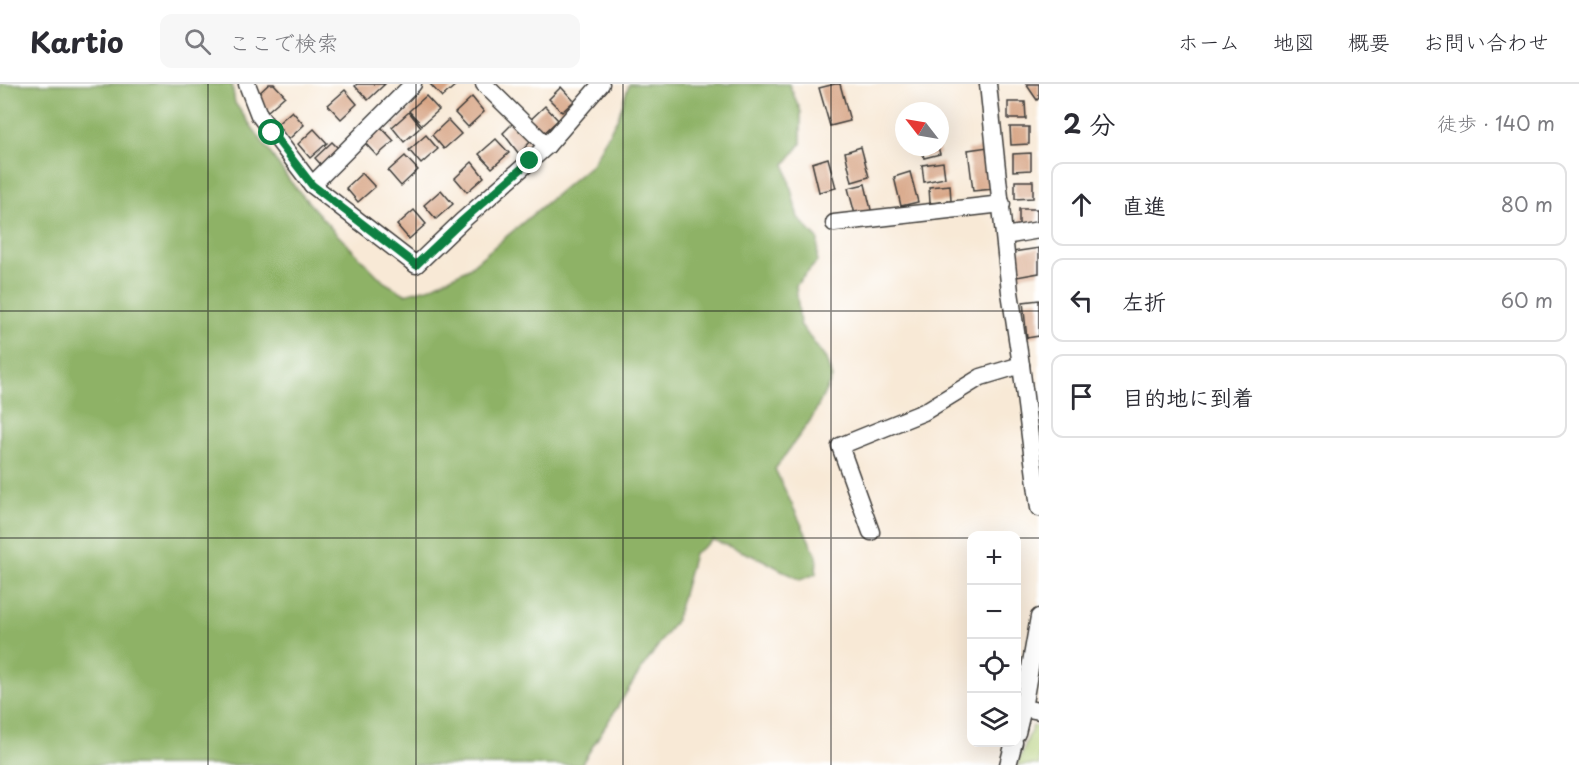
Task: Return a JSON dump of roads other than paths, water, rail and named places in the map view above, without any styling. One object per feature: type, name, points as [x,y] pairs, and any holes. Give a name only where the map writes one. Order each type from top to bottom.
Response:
[{"type":"street","points":[[247,84],[259,116],[312,185],[416,265],[547,146],[601,84]]},
{"type":"street","points":[[312,185],[413,84]]},
{"type":"street","points":[[484,84],[547,146]]},
{"type":"street","points":[[988,84],[1010,291],[1039,508]]},
{"type":"street","points":[[834,223],[1002,204]]},
{"type":"street","points":[[1005,236],[1039,230]]},
{"type":"street","points":[[871,532],[840,446],[924,411],[981,377],[1021,365]]},
{"type":"street","points":[[1021,726],[1031,710],[1039,617]]},
{"type":"street","points":[[1008,765],[1013,747]]}]
